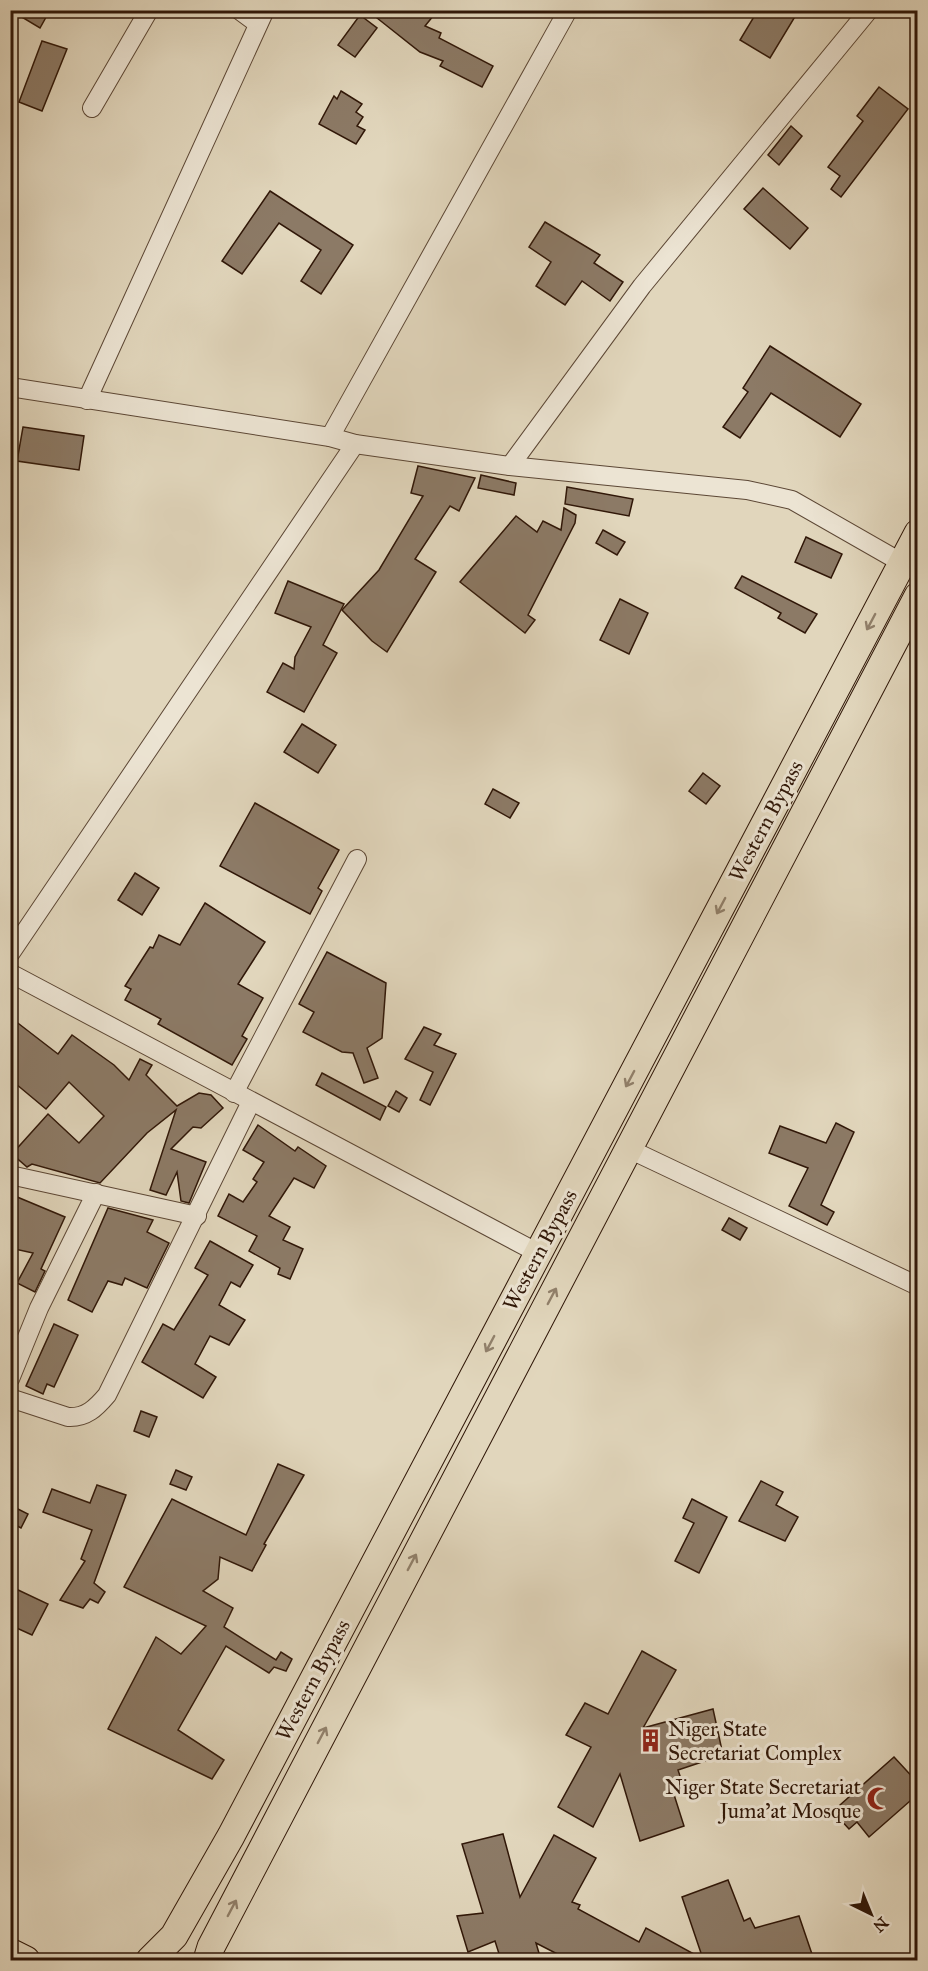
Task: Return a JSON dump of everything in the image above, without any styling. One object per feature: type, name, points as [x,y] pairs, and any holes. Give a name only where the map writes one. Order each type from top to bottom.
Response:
[{"type":"main road","name":"Western Bypass","points":[[150,1960],[174,1936],[231,1836],[888,591],[909,568],[918,533]]},
{"type":"main road","name":"Western Bypass","points":[[207,1960],[216,1938],[916,601]]},
{"type":"main road","points":[[10,1953],[26,1960]]},
{"type":"street","points":[[92,108],[149,10]]},
{"type":"street","points":[[87,400],[261,17],[239,10]]},
{"type":"street","points":[[330,437],[568,10]]},
{"type":"street","points":[[510,466],[642,286],[869,10]]},
{"type":"street","points":[[10,387],[330,437],[355,444],[510,466],[747,490],[792,500],[909,568]]},
{"type":"street","points":[[10,954],[355,444]]},
{"type":"street","points":[[888,591],[916,601]]},
{"type":"street","points":[[234,1093],[357,859]]},
{"type":"street","points":[[10,973],[538,1253]]},
{"type":"street","points":[[10,1398],[77,1418],[97,1407],[112,1385],[251,1102]]},
{"type":"street","points":[[629,1149],[918,1286]]},
{"type":"street","points":[[10,1174],[197,1216]]},
{"type":"street","points":[[12,1372],[39,1308],[96,1193]]},
{"type":"building","points":[[10,10],[50,10],[40,28]]},
{"type":"building","points":[[384,10],[438,10],[425,26],[441,33],[439,38],[493,66],[482,87],[440,66],[443,61],[420,52],[377,18]]},
{"type":"building","points":[[758,10],[789,10],[796,15],[770,58],[740,40]]},
{"type":"building","points":[[360,15],[377,28],[355,57],[338,45]]},
{"type":"building","points":[[42,41],[67,49],[42,111],[19,102]]},
{"type":"building","points":[[879,87],[908,109],[841,197],[831,189],[840,176],[828,167],[863,121],[857,116]]},
{"type":"building","points":[[341,91],[362,104],[356,112],[363,117],[357,126],[365,130],[356,144],[319,124],[334,96],[337,99]]},
{"type":"building","points":[[791,126],[802,136],[779,165],[768,155]]},
{"type":"building","points":[[763,188],[808,228],[790,249],[744,209]]},
{"type":"building","points":[[270,191],[353,245],[321,294],[301,281],[321,250],[279,223],[242,274],[222,261]]},
{"type":"building","points":[[545,222],[600,255],[594,263],[623,282],[610,301],[582,281],[565,305],[536,286],[551,262],[529,247]]},
{"type":"building","points":[[770,346],[861,404],[840,437],[771,393],[740,438],[723,427],[748,392],[743,388]]},
{"type":"building","points":[[23,427],[84,436],[79,470],[17,461]]},
{"type":"building","points":[[418,466],[475,478],[459,511],[450,506],[415,559],[436,572],[387,652],[372,641],[342,610],[379,570],[423,496],[411,493]]},
{"type":"building","points":[[481,475],[516,483],[514,495],[478,488]]},
{"type":"building","points":[[567,487],[633,499],[629,516],[565,504]]},
{"type":"building","points":[[564,508],[576,515],[575,523],[528,615],[535,620],[525,633],[460,582],[516,516],[537,532],[543,521],[561,530]]},
{"type":"building","points":[[603,530],[625,542],[617,555],[596,543]]},
{"type":"building","points":[[806,537],[842,554],[831,578],[795,562]]},
{"type":"building","points":[[742,576],[817,614],[805,633],[778,618],[781,613],[735,588]]},
{"type":"building","points":[[288,581],[344,604],[323,645],[337,653],[304,712],[267,692],[283,663],[294,669],[295,657],[311,627],[275,613]]},
{"type":"building","points":[[620,599],[648,613],[629,654],[600,640]]},
{"type":"building","points":[[302,724],[336,745],[318,773],[284,752]]},
{"type":"building","points":[[703,773],[720,786],[706,804],[689,791]]},
{"type":"building","points":[[493,789],[519,803],[510,818],[485,804]]},
{"type":"building","points":[[255,803],[339,850],[318,888],[322,891],[310,914],[220,866]]},
{"type":"building","points":[[135,873],[159,888],[142,915],[118,900]]},
{"type":"building","points":[[205,903],[265,942],[238,984],[263,998],[242,1036],[247,1039],[232,1065],[158,1024],[161,1019],[125,1000],[131,989],[125,986],[150,947],[153,948],[159,935],[180,945]]},
{"type":"building","points":[[327,952],[386,983],[382,1038],[367,1048],[378,1078],[364,1083],[353,1053],[342,1052],[303,1032],[314,1012],[299,1004]]},
{"type":"building","points":[[10,1017],[58,1054],[72,1035],[114,1065],[129,1080],[140,1059],[152,1065],[146,1075],[177,1106],[199,1093],[211,1095],[223,1108],[201,1128],[193,1127],[171,1149],[206,1162],[189,1203],[181,1201],[177,1172],[166,1195],[150,1190],[176,1110],[147,1133],[100,1183],[32,1164],[27,1167],[12,1154],[48,1114],[79,1143],[104,1116],[69,1082],[46,1109],[10,1079]]},
{"type":"building","points":[[424,1027],[441,1034],[434,1045],[456,1054],[430,1105],[420,1100],[433,1072],[405,1059]]},
{"type":"building","points":[[322,1073],[386,1107],[380,1120],[316,1085]]},
{"type":"building","points":[[396,1091],[407,1098],[399,1112],[388,1106]]},
{"type":"building","points":[[836,1123],[854,1132],[821,1205],[834,1212],[827,1225],[789,1206],[808,1168],[769,1153],[780,1126],[826,1143]]},
{"type":"building","points":[[258,1125],[295,1151],[298,1147],[326,1166],[314,1188],[294,1178],[269,1216],[290,1227],[283,1240],[303,1249],[290,1279],[278,1274],[280,1268],[249,1251],[257,1236],[218,1216],[229,1194],[243,1202],[257,1182],[253,1179],[264,1162],[243,1150]]},
{"type":"building","points":[[10,1194],[65,1217],[41,1269],[45,1271],[35,1292],[17,1283],[33,1253],[10,1248]]},
{"type":"building","points":[[108,1208],[153,1220],[147,1232],[169,1243],[147,1288],[125,1278],[122,1285],[108,1281],[92,1312],[68,1300]]},
{"type":"building","points":[[729,1218],[747,1228],[740,1240],[722,1230]]},
{"type":"building","points":[[210,1241],[253,1265],[240,1287],[231,1282],[219,1305],[245,1320],[229,1345],[210,1336],[195,1364],[216,1377],[203,1398],[142,1362],[163,1324],[174,1330],[208,1275],[195,1268]]},
{"type":"building","points":[[54,1324],[78,1335],[54,1387],[47,1384],[43,1394],[26,1386]]},
{"type":"building","points":[[141,1411],[157,1417],[149,1437],[134,1431]]},
{"type":"building","points":[[278,1464],[304,1475],[264,1544],[266,1545],[252,1571],[220,1557],[218,1579],[203,1591],[233,1608],[224,1627],[276,1660],[281,1652],[292,1659],[286,1671],[274,1667],[269,1673],[226,1646],[178,1730],[224,1760],[212,1779],[108,1729],[156,1637],[181,1654],[206,1626],[124,1587],[172,1499],[246,1535]]},
{"type":"building","points":[[176,1470],[192,1477],[186,1490],[170,1484]]},
{"type":"building","points":[[761,1481],[783,1492],[776,1505],[798,1517],[785,1541],[739,1521]]},
{"type":"building","points":[[97,1485],[126,1495],[94,1583],[105,1592],[98,1603],[90,1599],[83,1608],[60,1600],[85,1561],[81,1559],[92,1530],[43,1512],[52,1489],[90,1503]]},
{"type":"building","points":[[692,1499],[727,1517],[699,1573],[675,1561],[694,1523],[683,1518]]},
{"type":"building","points":[[10,1505],[28,1514],[21,1528],[10,1522]]},
{"type":"building","points":[[16,1589],[48,1604],[32,1635],[10,1625],[10,1600]]},
{"type":"building","name":"Niger State Secretariat Complex","points":[[642,1651],[676,1670],[643,1728],[713,1709],[723,1755],[678,1770],[681,1779],[670,1782],[684,1826],[640,1841],[620,1774],[593,1827],[558,1807],[591,1747],[566,1735],[585,1703],[608,1714]]},
{"type":"building","name":"Niger State Secretariat Juma'at Mosque","points":[[894,1757],[918,1783],[918,1794],[869,1837],[857,1822],[849,1829],[839,1818],[846,1811],[840,1805]]},
{"type":"building","points":[[503,1834],[520,1897],[554,1835],[596,1858],[572,1902],[580,1905],[578,1909],[639,1942],[646,1928],[703,1959],[682,1897],[728,1880],[744,1921],[750,1918],[755,1928],[799,1916],[814,1960],[569,1960],[536,1943],[541,1960],[501,1960],[495,1941],[468,1952],[457,1916],[483,1913],[462,1844]]},
{"type":"place","name":"Niger State Secretariat Complex","points":[[650,1741]]},
{"type":"place","name":"Niger State Secretariat Juma'at Mosque","points":[[879,1799]]}]
